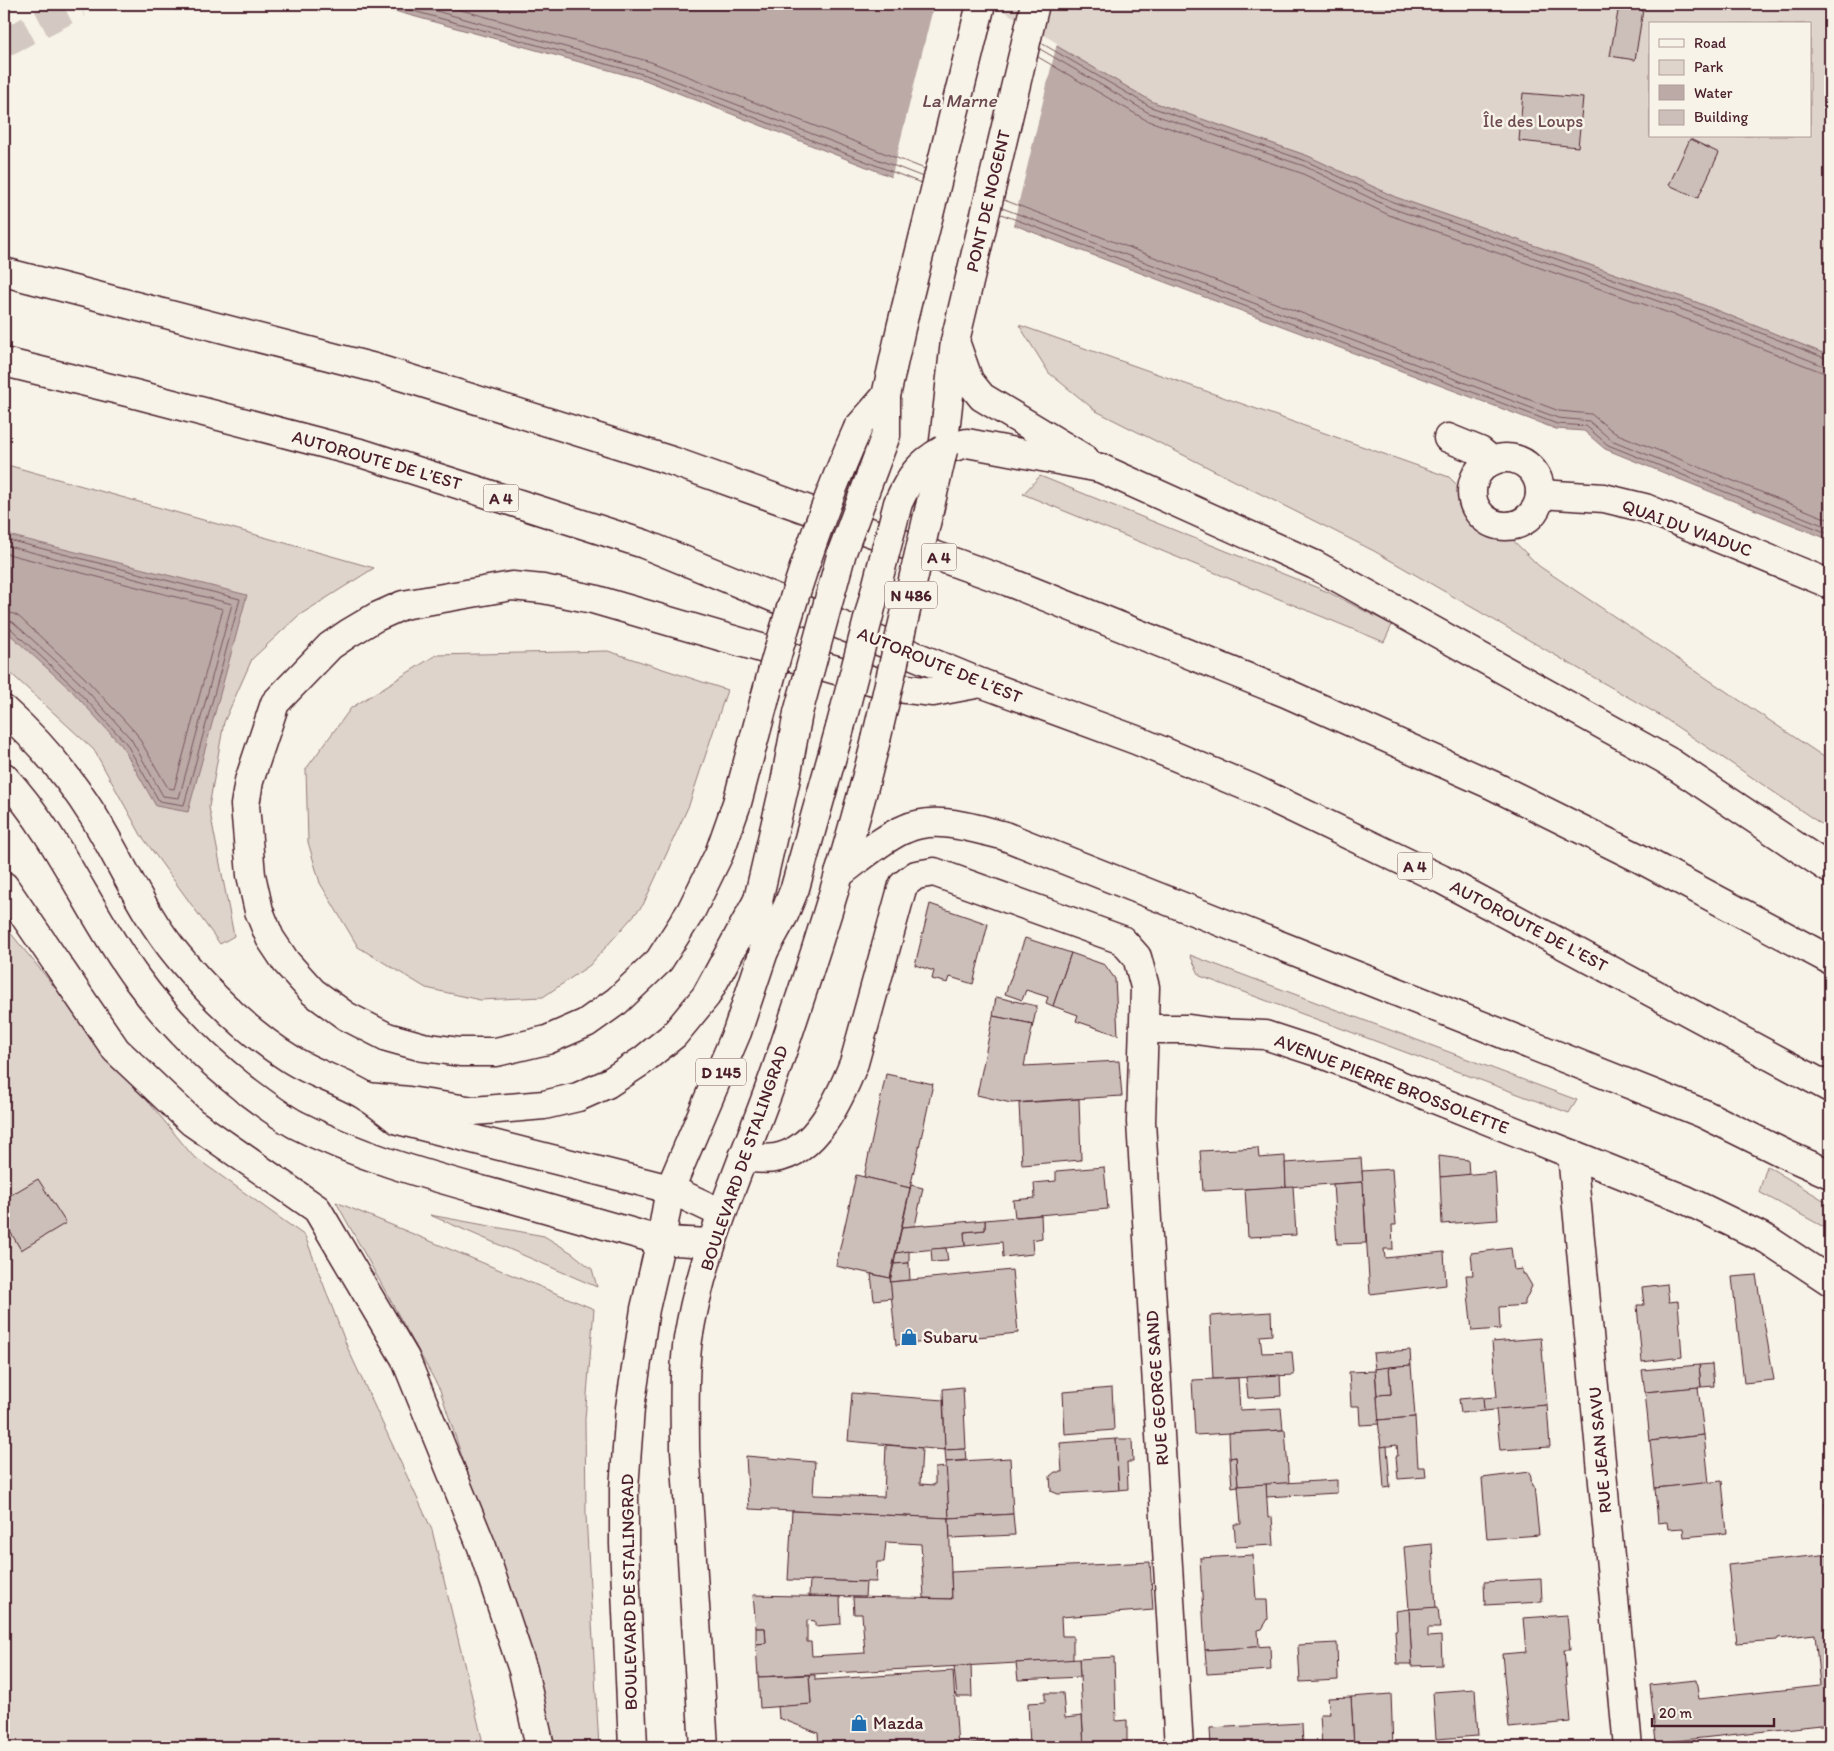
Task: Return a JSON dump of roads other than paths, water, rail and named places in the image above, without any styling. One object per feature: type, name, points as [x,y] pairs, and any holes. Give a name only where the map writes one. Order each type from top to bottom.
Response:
[{"type":"main road","points":[[981,683],[933,692],[898,688],[603,602],[543,588],[512,586],[403,605],[376,616],[330,646],[275,703],[249,780],[245,805],[251,875],[259,911],[270,938],[286,962],[313,992],[346,1016],[387,1037],[423,1047],[460,1052],[496,1052],[547,1040],[586,1023],[617,1001],[659,961],[691,911],[719,854],[737,803],[764,702],[784,629],[805,561],[826,504],[858,428],[886,396],[899,336],[982,4]]},
{"type":"main road","name":"PONT DE NOGENT","points":[[955,340],[1035,4]]},
{"type":"main road","name":"A 4","points":[[4,272],[375,368],[672,461],[1009,582],[1286,693],[1492,785],[1645,862],[1830,960]]},
{"type":"main road","points":[[955,340],[969,381],[982,397],[1100,468],[1315,565],[1668,761],[1830,869]]},
{"type":"main road","name":"N 486","points":[[860,804],[944,450],[955,340]]},
{"type":"main road","name":"AUTOROUTE DE L’EST","points":[[4,362],[364,454],[644,544],[981,683],[1136,740],[1251,788],[1441,879],[1830,1088]]},
{"type":"main road","name":"BOULEVARD DE STALINGRAD","points":[[633,1747],[624,1544],[624,1488],[630,1408],[646,1309],[670,1190],[737,1032],[764,951],[758,900],[785,783],[798,714],[842,552],[886,435],[886,396]]},
{"type":"main road","points":[[1448,438],[1480,451],[1492,461]]},
{"type":"main road","points":[[764,951],[784,916],[795,888],[840,728],[898,503],[916,470],[928,458],[944,450],[967,443],[1100,468]]},
{"type":"main road","points":[[1509,458],[1525,464],[1533,472],[1538,482],[1540,494],[1532,514],[1523,521],[1512,525],[1496,524],[1482,516],[1475,507],[1472,485],[1476,475],[1483,466],[1492,461],[1509,458]]},
{"type":"main road","name":"QUAI DU VIADUC","points":[[1540,494],[1604,498],[1645,508],[1830,584]]},
{"type":"main road","points":[[4,710],[42,747],[68,778],[93,816],[138,898],[176,954],[199,981],[257,1036],[294,1061],[366,1097],[398,1120],[670,1190],[722,1213]]},
{"type":"main road","points":[[4,777],[34,813],[55,843],[114,945],[138,980],[184,1036],[212,1063],[256,1098],[293,1123],[339,1144],[388,1163],[661,1240],[711,1243]]},
{"type":"main road","name":"D 145","points":[[839,874],[860,804]]},
{"type":"main road","points":[[839,874],[905,828],[939,822],[966,826],[1002,835],[1702,1113],[1830,1174]]},
{"type":"main road","points":[[743,1157],[773,1159],[785,1156],[801,1148],[819,1129],[832,1110],[854,1063],[903,885],[916,875],[934,872],[1122,940],[1137,957],[1145,987],[1145,1029]]},
{"type":"main road","name":"BOULEVARD DE STALINGRAD","points":[[704,1747],[685,1449],[684,1400],[688,1340],[711,1243],[783,1049],[839,874]]},
{"type":"main road","points":[[4,886],[116,1050],[192,1122],[317,1209],[405,1358],[482,1546],[523,1670],[540,1747]]},
{"type":"main road","points":[[366,1097],[409,1100],[474,1111],[544,1105],[578,1096],[607,1084],[642,1061],[674,1035],[706,996],[758,900]]},
{"type":"main road","name":"AVENUE PIERRE BROSSOLETTE","points":[[1145,1029],[1189,1029],[1217,1033],[1265,1035],[1329,1056],[1686,1200],[1768,1240],[1830,1281]]},
{"type":"main road","name":"RUE GEORGE SAND","points":[[1145,1029],[1141,1122],[1180,1747]]},
{"type":"main road","name":"RUE JEAN SAVU","points":[[1572,1154],[1628,1747]]},
{"type":"water","name":"La Marne","points":[[369,4],[988,4],[996,11],[1153,102],[1308,156],[1395,197],[1696,302],[1830,356],[1830,540],[1605,449],[1584,431],[1556,429],[1058,242],[645,80]]},
{"type":"water","points":[[4,534],[247,595],[188,812],[156,806],[122,746],[71,690],[4,629]]},
{"type":"tunnel","points":[[4,43],[79,4]]},
{"type":"place","name":"Subaru","points":[[909,1337]]},
{"type":"place","name":"Mazda","points":[[859,1723]]},
{"type":"park label","name":"Île des Loups","points":[[1533,121]]}]
